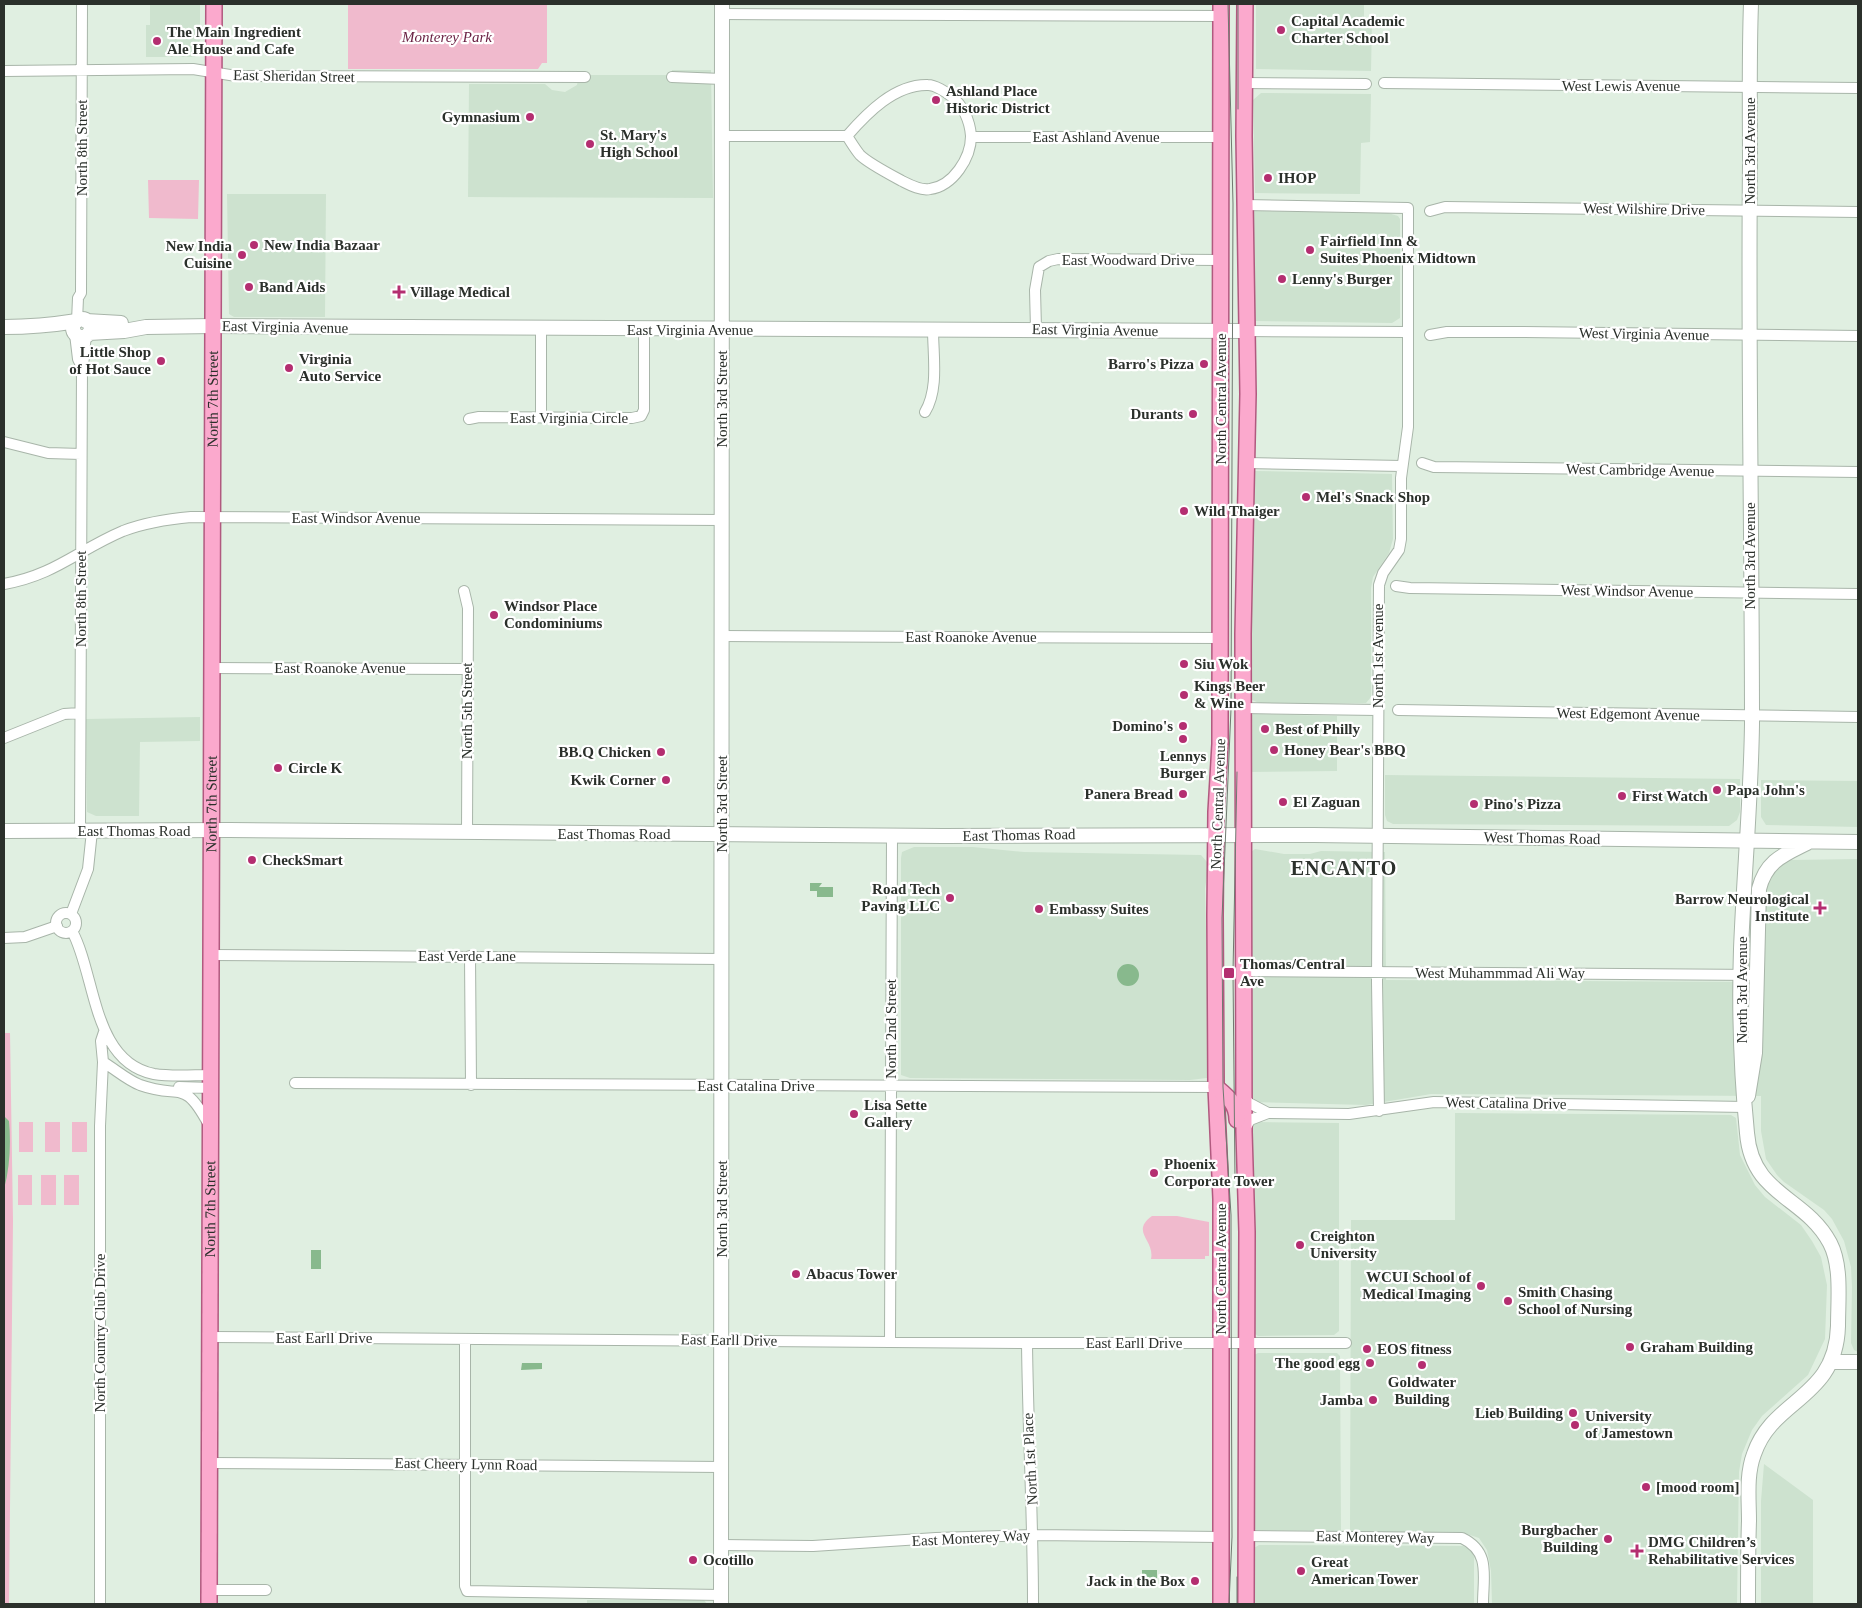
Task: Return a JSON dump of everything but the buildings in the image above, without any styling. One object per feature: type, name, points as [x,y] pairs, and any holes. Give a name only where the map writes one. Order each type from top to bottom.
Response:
[{"type":"main road","name":"North 7th Street","points":[[210,1597],[214,4]]},
{"type":"main road","name":"North Central Avenue","points":[[1221,1604],[1221,1199],[1216,1087],[1220,835],[1220,638],[1234,331],[1245,205],[1245,4]]},
{"type":"main road","name":"North Central Avenue","points":[[1221,10],[1221,260],[1234,331],[1247,463],[1244,543],[1243,1096],[1245,1163],[1246,1604]]},
{"type":"main road","points":[[1216,1087],[1234,1104],[1237,1111],[1238,1150],[1245,1163]]},
{"type":"street","name":"North 8th Street","points":[[71,914],[91,858],[86,831],[80,713],[82,367],[78,359],[84,298],[81,293],[82,4]]},
{"type":"street","name":"North 3rd Avenue","points":[[1748,1604],[1749,1482],[1754,1454],[1768,1428],[1813,1388],[1830,1362],[1838,1329],[1837,1274],[1832,1249],[1818,1226],[1806,1213],[1776,1192],[1754,1164],[1747,1133],[1741,1049],[1740,975],[1750,840],[1752,716],[1749,335],[1751,4]]},
{"type":"street","points":[[722,9],[1221,10]]},
{"type":"street","name":"North 3rd Street","points":[[721,1600],[723,834],[722,9]]},
{"type":"street","name":"East Sheridan Street","points":[[4,71],[193,69],[236,76],[585,77]]},
{"type":"street","points":[[672,77],[722,79]]},
{"type":"street","points":[[1244,83],[1366,84]]},
{"type":"street","points":[[722,136],[847,136],[872,109],[884,101],[908,88],[929,84],[949,94],[961,105],[968,121],[971,137],[968,153],[960,169],[946,184],[929,190],[912,187],[861,156],[847,136]]},
{"type":"street","name":"West Lewis Avenue","points":[[1384,84],[1858,88]]},
{"type":"street","name":"East Ashland Avenue","points":[[971,137],[1221,137]]},
{"type":"street","name":"North 1st Avenue","points":[[1245,205],[1408,208],[1408,435],[1402,466],[1399,550],[1383,573],[1379,585],[1377,972],[1379,1111]]},
{"type":"street","name":"West Wilshire Drive","points":[[1430,211],[1445,207],[1858,212]]},
{"type":"street","name":"East Woodward Drive","points":[[1036,329],[1036,277],[1039,266],[1049,261],[1058,259],[1221,260]]},
{"type":"street","name":"East Virginia Avenue","points":[[4,327],[38,327],[46,331],[124,323],[146,327],[1234,331]]},
{"type":"street","points":[[541,329],[541,418]]},
{"type":"street","name":"East Virginia Circle","points":[[469,419],[632,418],[641,416],[644,410],[644,329]]},
{"type":"street","points":[[925,412],[930,404],[933,391],[933,329]]},
{"type":"street","points":[[1234,331],[1407,332]]},
{"type":"street","name":"West Virginia Avenue","points":[[1430,335],[1465,332],[1858,336]]},
{"type":"street","points":[[4,442],[48,453],[81,454]]},
{"type":"street","points":[[1247,463],[1402,466]]},
{"type":"street","name":"West Cambridge Avenue","points":[[1422,463],[1434,467],[1858,472]]},
{"type":"street","name":"East Windsor Avenue","points":[[4,584],[34,578],[134,527],[168,520],[213,516],[722,520]]},
{"type":"street","name":"West Windsor Avenue","points":[[1396,586],[1410,588],[1858,594]]},
{"type":"street","name":"North 5th Street","points":[[464,591],[468,604],[466,833]]},
{"type":"street","name":"East Roanoke Avenue","points":[[722,636],[1220,638]]},
{"type":"street","name":"East Roanoke Avenue","points":[[212,668],[468,669]]},
{"type":"street","points":[[1244,708],[1378,710]]},
{"type":"street","name":"West Edgemont Avenue","points":[[1398,710],[1858,717]]},
{"type":"street","points":[[4,738],[64,714],[80,713]]},
{"type":"street","name":"East Thomas Road","points":[[4,831],[212,830],[466,833],[1220,835]]},
{"type":"street","name":"North 2nd Street","points":[[890,1342],[892,835]]},
{"type":"street","name":"West Thomas Road","points":[[1220,835],[1858,842]]},
{"type":"street","points":[[1750,840],[1752,892],[1758,906]]},
{"type":"street","name":"North 3rd Avenue","points":[[1746,1107],[1756,1053],[1759,889],[1767,868],[1781,857],[1810,841]]},
{"type":"street","points":[[71,914],[75,918],[76,924],[72,931],[63,932],[57,926],[60,916],[71,914]]},
{"type":"street","points":[[4,938],[25,937],[57,926]]},
{"type":"street","name":"North Country Club Drive","points":[[72,931],[80,945],[104,1032],[124,1058],[145,1071],[211,1081]]},
{"type":"street","name":"East Verde Lane","points":[[212,955],[722,959]]},
{"type":"street","points":[[470,956],[471,1085]]},
{"type":"street","name":"West Muhammmad Ali Way","points":[[1244,971],[1756,975]]},
{"type":"street","name":"North Country Club Drive","points":[[100,1604],[100,1145],[103,1062],[101,1041],[104,1032]]},
{"type":"street","points":[[115,1069],[124,1058]]},
{"type":"street","points":[[103,1062],[140,1085],[183,1092],[192,1097],[211,1128]]},
{"type":"street","points":[[140,1085],[145,1071]]},
{"type":"street","points":[[165,1089],[211,1081]]},
{"type":"street","name":"East Catalina Drive","points":[[295,1083],[1216,1087]]},
{"type":"street","points":[[1243,1096],[1249,1103],[1268,1113]]},
{"type":"street","name":"West Catalina Drive","points":[[1268,1113],[1349,1114],[1434,1102],[1746,1107]]},
{"type":"street","points":[[1244,1132],[1250,1120],[1268,1113]]},
{"type":"street","name":"East Earll Drive","points":[[211,1337],[722,1339],[1027,1343],[1346,1343]]},
{"type":"street","points":[[465,1339],[466,1464],[464,1586],[467,1591],[721,1600]]},
{"type":"street","name":"North 1st Place","points":[[1027,1343],[1032,1604]]},
{"type":"street","points":[[1830,1362],[1858,1362]]},
{"type":"street","name":"East Cheery Lynn Road","points":[[210,1462],[722,1467]]},
{"type":"street","name":"East Monterey Way","points":[[721,1545],[813,1546],[936,1538],[1032,1535],[1221,1537]]},
{"type":"street","name":"East Monterey Way","points":[[1245,1536],[1462,1538],[1474,1544],[1483,1559],[1483,1604]]},
{"type":"street","points":[[210,1597],[266,1590]]},
{"type":"shaded area","points":[[150,4],[200,4],[200,50],[195,57],[146,57],[146,25],[150,25]]},
{"type":"shaded area","points":[[1256,4],[1364,4],[1364,22],[1372,22],[1371,71],[1256,69]]},
{"type":"shaded area","name":"St. Mary's High School","points":[[672,70],[711,70],[713,198],[468,197],[469,84],[545,84],[552,90],[565,92],[577,85],[579,75],[672,75]]},
{"type":"shaded area","points":[[1261,93],[1371,94],[1370,142],[1361,143],[1360,194],[1255,193],[1253,100]]},
{"type":"shaded area","points":[[227,194],[326,194],[325,317],[234,317],[229,314]]},
{"type":"shaded area","points":[[1254,211],[1388,213],[1398,216],[1400,219],[1400,318],[1392,323],[1255,321],[1252,318],[1251,214]]},
{"type":"shaded area","points":[[1255,471],[1392,474],[1393,539],[1389,553],[1373,577],[1371,588],[1371,697],[1366,703],[1259,703],[1248,698],[1252,473]]},
{"type":"shaded area","points":[[1253,714],[1337,716],[1337,771],[1247,772],[1251,716]]},
{"type":"shaded area","points":[[200,717],[200,741],[140,742],[139,816],[96,816],[87,812],[86,719]]},
{"type":"shaded area","points":[[1385,775],[1740,779],[1740,812],[1737,820],[1729,826],[1393,824],[1387,821],[1385,815]]},
{"type":"shaded area","points":[[1761,780],[1858,781],[1858,827],[1766,825],[1761,817]]},
{"type":"shaded area","points":[[914,847],[973,847],[1024,852],[1201,855],[1208,863],[1205,889],[1208,1026],[1207,1078],[1190,1080],[910,1078],[901,1075],[901,858],[902,852]]},
{"type":"shaded area","points":[[1255,849],[1284,854],[1310,854],[1321,851],[1385,852],[1386,980],[1762,982],[1764,885],[1782,863],[1791,860],[1858,859],[1858,1352],[1854,1350],[1851,1343],[1851,1267],[1844,1241],[1832,1219],[1824,1210],[1784,1182],[1766,1159],[1761,1131],[1761,1096],[1431,1094],[1366,1105],[1251,1102],[1251,852]]},
{"type":"shaded area","points":[[810,883],[822,883],[819,887],[833,887],[833,897],[817,897],[817,891],[810,891]]},
{"type":"shaded area","points":[[1124,964],[1132,964],[1139,971],[1139,979],[1132,986],[1124,986],[1117,979],[1117,971]]},
{"type":"shaded area","points":[[1455,1113],[1731,1115],[1736,1118],[1740,1155],[1755,1185],[1765,1197],[1801,1225],[1812,1241],[1821,1257],[1827,1285],[1825,1339],[1808,1375],[1762,1416],[1752,1430],[1742,1454],[1739,1472],[1737,1604],[1492,1604],[1491,1571],[1487,1550],[1479,1538],[1464,1533],[1350,1532],[1351,1220],[1455,1220]]},
{"type":"shaded area","points":[[4,1116],[9,1121],[10,1138],[9,1164],[4,1189]]},
{"type":"shaded area","points":[[1256,1122],[1339,1123],[1339,1331],[1334,1335],[1258,1336],[1252,1332],[1249,1125]]},
{"type":"shaded area","points":[[311,1250],[321,1250],[321,1269],[311,1269]]},
{"type":"shaded area","points":[[1258,1353],[1337,1353],[1340,1356],[1341,1531],[1256,1530],[1253,1528],[1252,1356]]},
{"type":"shaded area","points":[[522,1363],[542,1363],[542,1369],[521,1370]]},
{"type":"shaded area","points":[[1764,1464],[1813,1500],[1813,1604],[1761,1604],[1761,1501]]},
{"type":"shaded area","points":[[1259,1545],[1463,1546],[1468,1548],[1474,1556],[1474,1604],[1252,1604],[1252,1554],[1254,1548]]},
{"type":"shaded area","points":[[1142,1570],[1157,1570],[1157,1584],[1142,1585]]},
{"type":"shaded area","points":[[587,1600],[704,1600],[707,1604],[587,1604]]},
{"type":"green space","name":"Monterey Park","points":[[348,4],[547,4],[547,63],[542,63],[538,69],[348,69]]},
{"type":"green space","points":[[148,180],[199,180],[198,219],[149,218]]},
{"type":"green space","points":[[4,1033],[10,1033],[13,1221],[9,1604],[4,1604]]},
{"type":"green space","points":[[19,1122],[33,1122],[33,1152],[19,1152]]},
{"type":"green space","points":[[45,1122],[60,1122],[60,1152],[45,1152]]},
{"type":"green space","points":[[72,1122],[87,1122],[87,1152],[72,1152]]},
{"type":"green space","points":[[18,1175],[32,1175],[32,1205],[18,1205]]},
{"type":"green space","points":[[41,1175],[56,1175],[56,1205],[41,1205]]},
{"type":"green space","points":[[64,1175],[79,1175],[79,1205],[64,1205]]},
{"type":"green space","points":[[1152,1216],[1177,1216],[1209,1222],[1209,1256],[1205,1256],[1205,1259],[1151,1259],[1150,1247],[1143,1232],[1143,1227]]},
{"type":"tram line","points":[[1228,4],[1233,204],[1231,709],[1222,918],[1223,1087],[1231,1215],[1232,1537],[1229,1604]]},
{"type":"tram line","points":[[1238,4],[1238,109]]},
{"type":"tram line","points":[[1235,1179],[1233,972],[1237,772]]},
{"type":"tram line","points":[[1237,1577],[1237,1604]]},
{"type":"place","name":"Capital Academic Charter School","points":[[1281,30]]},
{"type":"place","name":"The Main Ingredient Ale House and Cafe","points":[[157,41]]},
{"type":"place","name":"Ashland Place Historic District","points":[[936,100]]},
{"type":"place","name":"Gymnasium","points":[[530,117]]},
{"type":"place","name":"St. Mary's High School","points":[[590,144]]},
{"type":"place","name":"IHOP","points":[[1268,178]]},
{"type":"place","name":"New India Bazaar","points":[[254,245]]},
{"type":"place","name":"Fairfield Inn & Suites Phoenix Midtown","points":[[1310,250]]},
{"type":"place","name":"New India Cuisine","points":[[242,255]]},
{"type":"place","name":"Lenny's Burger","points":[[1282,279]]},
{"type":"place","name":"Band Aids","points":[[249,287]]},
{"type":"place","name":"Village Medical","points":[[399,292]]},
{"type":"place","name":"Little Shop of Hot Sauce","points":[[161,361]]},
{"type":"place","name":"Barro's Pizza","points":[[1204,364]]},
{"type":"place","name":"Virginia Auto Service","points":[[289,368]]},
{"type":"place","name":"Durants","points":[[1193,414]]},
{"type":"place","name":"Mel's Snack Shop","points":[[1306,497]]},
{"type":"place","name":"Wild Thaiger","points":[[1184,511]]},
{"type":"place","name":"Windsor Place Condominiums","points":[[494,615]]},
{"type":"place","name":"Siu Wok","points":[[1184,664]]},
{"type":"place","name":"Kings Beer & Wine","points":[[1184,695]]},
{"type":"place","name":"Domino's","points":[[1183,726]]},
{"type":"place","name":"Best of Philly","points":[[1265,729]]},
{"type":"place","name":"Lennys Burger","points":[[1183,739]]},
{"type":"place","name":"Honey Bear's BBQ","points":[[1274,750]]},
{"type":"place","name":"BB.Q Chicken","points":[[661,752]]},
{"type":"place","name":"Circle K","points":[[278,768]]},
{"type":"place","name":"Kwik Corner","points":[[666,780]]},
{"type":"place","name":"Papa John's","points":[[1717,790]]},
{"type":"place","name":"Panera Bread","points":[[1183,794]]},
{"type":"place","name":"First Watch","points":[[1622,796]]},
{"type":"place","name":"El Zaguan","points":[[1283,802]]},
{"type":"place","name":"Pino's Pizza","points":[[1474,804]]},
{"type":"place","name":"CheckSmart","points":[[252,860]]},
{"type":"place","name":"Road Tech Paving LLC","points":[[950,898]]},
{"type":"place","name":"Barrow Neurological Institute","points":[[1820,908]]},
{"type":"place","name":"Embassy Suites","points":[[1039,909]]},
{"type":"place","name":"Thomas/Central Ave","points":[[1229,973]]},
{"type":"place","name":"Lisa Sette Gallery","points":[[854,1114]]},
{"type":"place","name":"Phoenix Corporate Tower","points":[[1154,1173]]},
{"type":"place","name":"Creighton University","points":[[1300,1245]]},
{"type":"place","name":"Abacus Tower","points":[[796,1274]]},
{"type":"place","name":"WCUI School of Medical Imaging","points":[[1481,1286]]},
{"type":"place","name":"Smith Chasing School of Nursing","points":[[1508,1301]]},
{"type":"place","name":"Graham Building","points":[[1630,1347]]},
{"type":"place","name":"EOS fitness","points":[[1367,1349]]},
{"type":"place","name":"The good egg","points":[[1370,1363]]},
{"type":"place","name":"Goldwater Building","points":[[1422,1365]]},
{"type":"place","name":"Jamba","points":[[1373,1400]]},
{"type":"place","name":"Lieb Building","points":[[1573,1413]]},
{"type":"place","name":"University of Jamestown","points":[[1575,1425]]},
{"type":"place","name":"[mood room]","points":[[1646,1487]]},
{"type":"place","name":"Burgbacher Building","points":[[1608,1539]]},
{"type":"place","name":"DMG Children’s Rehabilitative Services","points":[[1637,1551]]},
{"type":"place","name":"Ocotillo","points":[[693,1560]]},
{"type":"place","name":"Great American Tower","points":[[1301,1571]]},
{"type":"place","name":"Jack in the Box","points":[[1195,1581]]},
{"type":"district","name":"ENCANTO","points":[[1344,868]]}]
